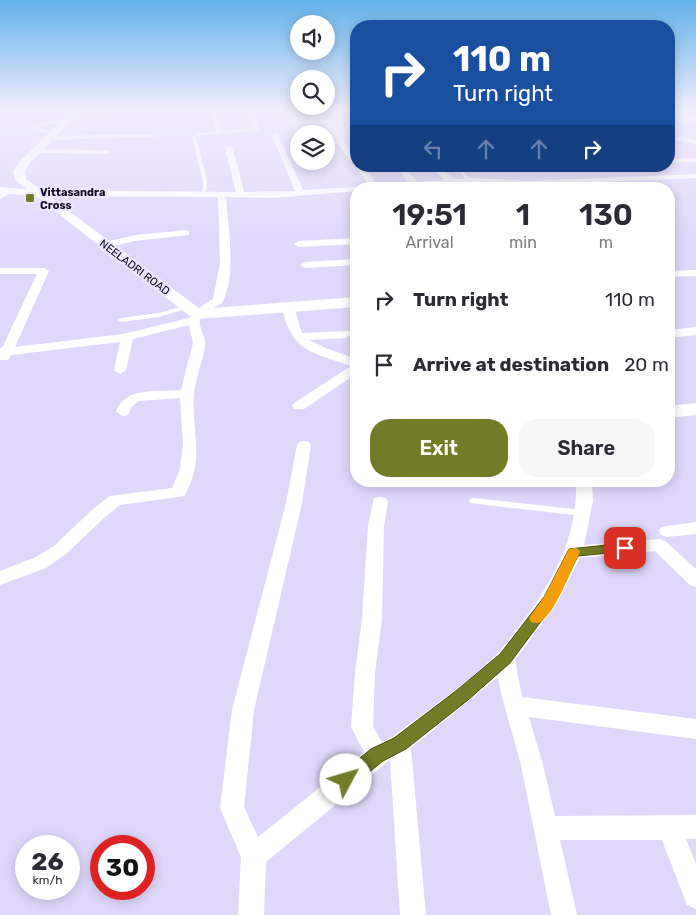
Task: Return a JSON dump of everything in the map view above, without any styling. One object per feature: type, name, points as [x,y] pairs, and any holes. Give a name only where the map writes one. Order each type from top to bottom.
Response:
[{"type":"main road","name":"NEELADRI ROAD","points":[[35,153],[19,171],[21,180],[35,193],[193,314]]},
{"type":"main road","points":[[193,314],[350,302]]},
{"type":"main road","points":[[675,412],[696,410]]},
{"type":"street","points":[[230,153],[241,195]]},
{"type":"street","points":[[283,153],[300,193]]},
{"type":"street","points":[[675,161],[696,160]]},
{"type":"street","points":[[364,172],[371,182]]},
{"type":"street","points":[[404,172],[413,182]]},
{"type":"street","points":[[441,172],[450,181]]},
{"type":"street","points":[[553,182],[696,176]]},
{"type":"street","points":[[438,182],[468,180],[509,182]]},
{"type":"street","points":[[0,196],[5,191],[241,195],[350,189]]},
{"type":"street","points":[[4,352],[127,337],[165,330],[218,301],[225,263],[222,195]]},
{"type":"street","points":[[104,245],[135,238],[186,234]]},
{"type":"street","points":[[299,244],[350,241]]},
{"type":"street","points":[[305,265],[350,262]]},
{"type":"street","points":[[0,271],[44,271],[0,362]]},
{"type":"street","points":[[675,274],[696,273]]},
{"type":"street","points":[[288,307],[293,329],[298,337],[321,351],[350,361]]},
{"type":"street","points":[[0,578],[40,564],[60,550],[99,513],[116,500],[178,492],[188,469],[190,445],[187,394],[199,343],[193,314]]},
{"type":"street","points":[[675,333],[696,331]]},
{"type":"street","points":[[298,337],[346,334]]},
{"type":"street","points":[[120,370],[127,337]]},
{"type":"street","points":[[300,406],[350,372]]},
{"type":"street","points":[[123,412],[125,405],[135,397],[187,394]]},
{"type":"street","points":[[251,915],[254,856],[232,808],[243,710],[294,503],[304,444]]},
{"type":"street","points":[[254,856],[377,755],[400,744],[463,695],[505,659],[549,600],[574,552],[585,501],[584,487]]},
{"type":"street","points":[[377,755],[362,727],[364,673],[372,618],[376,526],[380,502]]},
{"type":"street","points":[[667,531],[696,528]]},
{"type":"street","points":[[574,552],[659,545],[696,580]]},
{"type":"street","points":[[505,659],[515,706],[532,765],[564,915]]},
{"type":"street","points":[[515,706],[696,729]]},
{"type":"street","points":[[400,744],[413,915]]},
{"type":"street","points":[[546,828],[696,827]]},
{"type":"street","points":[[669,828],[696,896]]},
{"type":"lane","points":[[198,153],[205,181],[205,189],[202,195]]},
{"type":"lane","points":[[462,172],[468,180]]},
{"type":"lane","points":[[121,320],[159,315],[193,314]]},
{"type":"lane","points":[[473,501],[582,514]]},
{"type":"slow traffic","points":[[536,618],[549,600],[574,552]]},
{"type":"place","name":"Vittasandra Cross","points":[[30,198]]},
{"type":"route","points":[[346,780],[377,755],[400,744],[463,695],[505,659],[549,600],[574,552],[625,548]]}]
